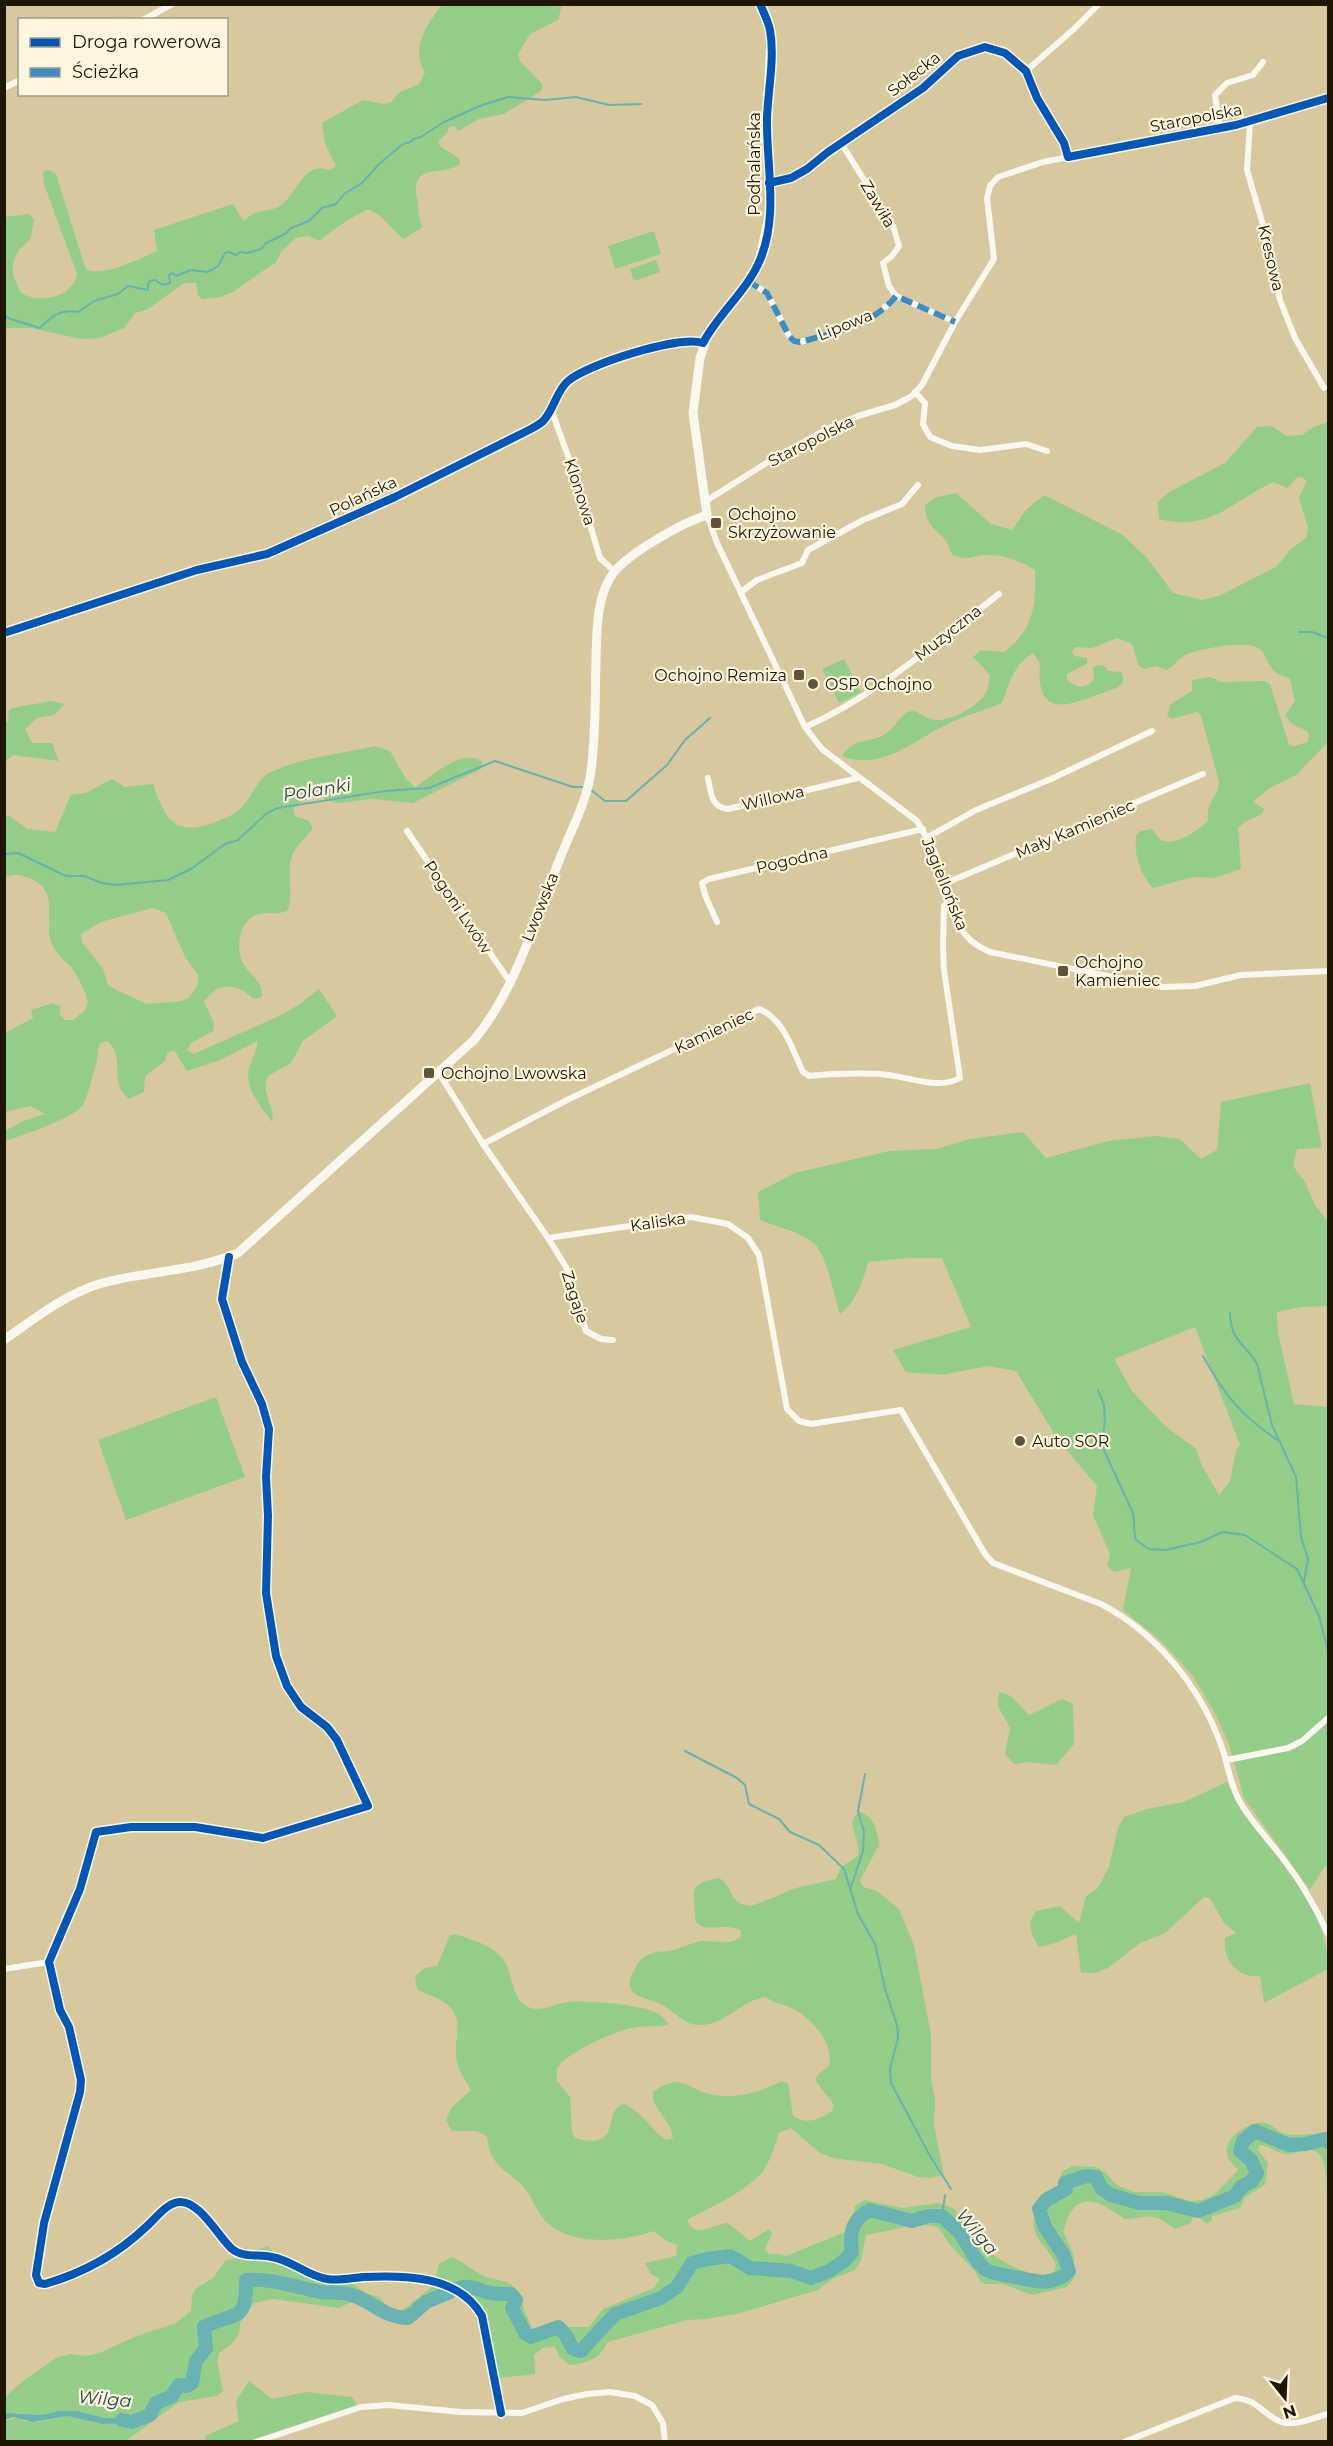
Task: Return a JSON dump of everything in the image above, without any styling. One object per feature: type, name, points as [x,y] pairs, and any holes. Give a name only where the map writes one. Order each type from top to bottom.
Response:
[{"type":"street","points":[[147,18],[172,4]]},
{"type":"street","name":"Podhalańska","points":[[706,501],[692,405],[703,343],[713,325],[759,262],[770,212],[767,116],[771,38],[760,4]]},
{"type":"street","points":[[1026,71],[1076,28],[1099,4]]},
{"type":"street","name":"Sołecka","points":[[770,183],[791,178],[807,170],[841,143],[923,88],[958,56],[985,47],[1005,53],[1026,71],[1037,98],[1064,143],[1068,157]]},
{"type":"street","points":[[1220,128],[1215,95],[1227,83],[1253,75],[1263,62]]},
{"type":"street","points":[[4,88],[18,81]]},
{"type":"street","name":"Staropolska","points":[[706,501],[825,430],[858,416],[895,405],[915,392],[931,370],[956,322],[994,259],[987,198],[990,186],[998,177],[1020,168],[1068,157],[1250,121],[1329,98]]},
{"type":"street","name":"Kresowa","points":[[1250,121],[1247,170],[1281,300],[1294,338],[1324,387]]},
{"type":"street","name":"Zawiła","points":[[841,143],[893,226],[899,246],[883,263],[889,286],[896,296]]},
{"type":"street","name":"Lipowa","points":[[748,280],[767,293],[789,336],[800,342],[855,325],[875,315],[896,296]]},
{"type":"street","points":[[896,296],[956,322]]},
{"type":"street","name":"Polańska","points":[[4,633],[197,570],[267,555],[395,497],[529,430],[544,421],[566,382],[582,371],[647,348],[694,340],[703,343]]},
{"type":"street","points":[[915,392],[924,403],[923,424],[930,437],[951,446],[980,450],[1026,444],[1047,451]]},
{"type":"street","name":"Klonowa","points":[[551,410],[571,464],[600,558],[614,571]]},
{"type":"street","points":[[741,592],[757,580],[802,563],[808,550],[862,520],[902,504],[918,485]]},
{"type":"street","name":"Jagiellońska","points":[[706,501],[707,515],[717,543],[805,727],[822,749],[917,820],[928,837],[946,883],[959,926],[965,936],[977,947],[990,952],[1162,987],[1195,986],[1251,974],[1329,971]]},
{"type":"street","name":"Lwowska","points":[[4,1340],[70,1297],[99,1284],[229,1257],[246,1247],[474,1040],[490,1021],[510,982],[587,790],[593,746],[599,614],[605,586],[614,571],[629,557],[684,525],[707,515]]},
{"type":"street","name":"Muzyczna","points":[[805,727],[865,694],[999,594]]},
{"type":"street","points":[[928,837],[976,810],[1052,779],[1152,731]]},
{"type":"street","name":"Mały Kamieniec","points":[[946,883],[1203,774]]},
{"type":"street","name":"Willowa","points":[[708,778],[713,802],[728,809],[858,778]]},
{"type":"street","name":"Pogodna","points":[[717,922],[702,883],[709,879],[923,829]]},
{"type":"street","name":"Pogoni Lwów","points":[[408,831],[510,982]]},
{"type":"street","name":"Kamieniec","points":[[483,1144],[571,1098],[759,1009],[769,1013],[777,1020],[803,1072],[809,1076],[880,1074],[934,1083],[952,1083],[960,1078],[943,945],[944,906],[951,899]]},
{"type":"street","points":[[439,1073],[483,1144],[548,1239]]},
{"type":"street","name":"Kaliska","points":[[548,1239],[691,1217],[728,1224],[748,1238],[759,1255],[784,1402],[791,1414],[799,1421],[807,1423],[901,1410],[990,1560],[1000,1567],[1061,1587],[1108,1608],[1159,1645],[1187,1681],[1203,1707],[1213,1724],[1227,1760]]},
{"type":"street","name":"Zagaje","points":[[548,1239],[566,1267],[586,1330],[601,1339],[613,1340]]},
{"type":"street","points":[[229,1257],[222,1299],[242,1362],[262,1404],[269,1429],[266,1477],[268,1516],[266,1593],[276,1656],[287,1686],[301,1707],[327,1727],[338,1740],[368,1806],[263,1838],[195,1827],[131,1827],[96,1832],[80,1889],[49,1962],[60,2010],[69,2027],[81,2080],[80,2092],[44,2223],[36,2276],[39,2283],[45,2284],[81,2272],[113,2253],[169,2206],[182,2201],[194,2206],[236,2252],[250,2256],[273,2257],[327,2279],[379,2276],[428,2279],[457,2292],[476,2306],[482,2316],[501,2413]]},
{"type":"street","points":[[1329,1718],[1302,1741],[1288,1748],[1227,1760],[1234,1791],[1241,1804],[1292,1871],[1329,1934]]},
{"type":"street","points":[[4,1969],[49,1962]]},
{"type":"street","points":[[256,2442],[361,2407],[388,2405],[460,2412],[522,2413],[587,2394],[610,2392],[635,2396],[652,2405],[663,2423],[664,2442]]},
{"type":"street","points":[[1124,2442],[1235,2398],[1252,2401],[1281,2421],[1297,2423],[1329,2414]]},
{"type":"green space","points":[[442,5],[562,5],[558,20],[530,34],[518,54],[520,61],[543,85],[541,91],[504,114],[479,119],[458,131],[455,126],[449,127],[447,133],[438,141],[441,147],[459,158],[460,164],[453,168],[429,172],[418,179],[416,187],[418,213],[423,227],[403,239],[379,215],[368,209],[331,231],[320,241],[308,236],[296,238],[282,251],[276,262],[233,292],[221,297],[203,299],[198,296],[196,283],[184,283],[148,309],[135,313],[124,328],[100,338],[81,339],[31,328],[5,328],[5,217],[29,214],[34,219],[31,238],[18,251],[13,263],[13,275],[21,293],[37,298],[54,297],[69,289],[77,274],[44,184],[43,171],[50,170],[56,174],[87,270],[113,269],[157,251],[154,230],[233,204],[244,222],[252,214],[281,205],[302,179],[313,170],[321,168],[330,170],[336,166],[325,143],[322,123],[363,100],[384,104],[391,102],[400,92],[419,84],[425,73],[419,54],[422,37]]},
{"type":"green space","points":[[654,231],[661,254],[615,269],[608,246]]},
{"type":"green space","points":[[656,260],[660,272],[634,281],[630,269]]},
{"type":"green space","points":[[1328,422],[1328,742],[1296,775],[1270,788],[1253,802],[1264,809],[1262,814],[1246,821],[1238,828],[1241,869],[1215,878],[1193,877],[1153,888],[1139,864],[1136,836],[1140,831],[1152,829],[1161,840],[1173,841],[1193,833],[1208,821],[1210,803],[1217,792],[1219,782],[1201,716],[1197,712],[1171,719],[1167,715],[1171,704],[1192,691],[1192,680],[1210,677],[1221,682],[1265,681],[1270,684],[1289,745],[1295,746],[1307,742],[1309,736],[1307,731],[1292,724],[1285,715],[1295,701],[1290,679],[1277,674],[1263,653],[1252,646],[1221,646],[1190,653],[1166,670],[1156,666],[1144,669],[1139,666],[1132,644],[1117,638],[1092,648],[1075,647],[1072,652],[1075,656],[1087,658],[1087,664],[1067,674],[1067,680],[1070,683],[1080,687],[1087,685],[1094,679],[1093,668],[1098,665],[1104,666],[1108,671],[1121,672],[1122,684],[1075,703],[1062,704],[1052,703],[1044,696],[1040,683],[1040,663],[1033,653],[1017,669],[1002,703],[954,721],[886,756],[871,760],[857,760],[842,756],[853,745],[882,736],[892,729],[901,717],[913,710],[929,718],[941,720],[956,716],[976,704],[986,691],[990,675],[973,657],[981,650],[1004,652],[1022,635],[1031,616],[1034,606],[1035,570],[1002,556],[984,555],[963,558],[952,555],[949,546],[932,527],[926,515],[925,505],[934,498],[956,493],[991,524],[1012,530],[1026,510],[1044,495],[1123,535],[1148,559],[1173,593],[1202,600],[1219,596],[1276,567],[1291,549],[1306,538],[1308,527],[1299,498],[1307,481],[1302,477],[1296,478],[1288,488],[1273,482],[1220,513],[1193,522],[1159,519],[1158,502],[1169,492],[1225,463],[1257,427],[1272,426],[1286,436],[1302,435],[1315,426]]},
{"type":"green space","points":[[844,659],[861,692],[839,703],[822,669]]},
{"type":"green space","points":[[50,701],[65,704],[54,715],[37,718],[25,729],[32,743],[52,743],[59,761],[13,755],[5,762],[5,722],[8,721],[9,710]]},
{"type":"green space","points":[[375,746],[390,751],[406,779],[415,787],[447,765],[464,758],[482,761],[481,769],[413,803],[371,799],[337,803],[314,795],[293,809],[295,816],[309,821],[313,828],[293,854],[289,874],[290,903],[288,910],[256,915],[245,924],[240,937],[241,959],[259,983],[262,997],[254,999],[235,988],[222,987],[216,990],[204,1002],[214,1023],[213,1031],[191,1043],[187,1050],[194,1054],[279,1016],[300,1004],[319,989],[337,1016],[303,1041],[291,1063],[268,1076],[266,1089],[272,1110],[272,1122],[257,1102],[248,1079],[257,1041],[220,1060],[187,1071],[174,1050],[167,1053],[165,1061],[145,1076],[144,1092],[129,1099],[119,1085],[116,1056],[108,1041],[100,1043],[88,1092],[82,1106],[77,1111],[34,1131],[5,1141],[5,1131],[23,1121],[45,1114],[31,1106],[5,1112],[5,1033],[33,1018],[31,1010],[53,1003],[60,1006],[60,1014],[65,1020],[73,1020],[85,1010],[88,1002],[75,973],[52,944],[49,935],[49,899],[46,892],[31,879],[15,875],[5,877],[5,816],[10,816],[27,829],[55,832],[71,795],[86,793],[112,779],[125,787],[153,784],[172,822],[188,828],[199,827],[224,819],[238,811],[262,778],[273,771],[310,759]],"holes":[[[152,908],[166,913],[185,957],[198,975],[198,984],[189,998],[181,1001],[147,1004],[108,985],[103,969],[82,942],[81,934],[101,922]]]},
{"type":"green space","points":[[1310,1083],[1322,1148],[1297,1149],[1293,1166],[1305,1182],[1315,1205],[1328,1222],[1328,1306],[1300,1307],[1277,1312],[1278,1333],[1294,1404],[1328,1407],[1328,1866],[1325,1866],[1310,1890],[1244,1798],[1229,1744],[1216,1715],[1193,1676],[1162,1642],[1123,1610],[1131,1568],[1114,1572],[1107,1566],[1110,1554],[1093,1515],[1097,1486],[1058,1440],[1016,1371],[988,1366],[941,1375],[906,1372],[893,1350],[971,1327],[942,1258],[906,1258],[868,1262],[864,1277],[851,1303],[840,1314],[826,1264],[817,1247],[800,1235],[760,1220],[758,1192],[795,1173],[889,1151],[936,1149],[970,1139],[1023,1132],[1046,1158],[1108,1141],[1156,1136],[1180,1139],[1201,1159],[1217,1150],[1221,1102]],"holes":[[[1195,1327],[1240,1445],[1236,1451],[1230,1481],[1219,1495],[1202,1466],[1196,1449],[1164,1425],[1132,1391],[1114,1359]]]},
{"type":"green space","points":[[216,1397],[245,1477],[126,1520],[98,1440]]},
{"type":"green space","points":[[999,1692],[1011,1696],[1029,1715],[1062,1699],[1073,1704],[1074,1744],[1056,1765],[1027,1762],[1014,1764],[1005,1754],[1010,1728],[998,1706]]},
{"type":"green space","points":[[1227,1782],[1255,1827],[1289,1872],[1317,1919],[1325,1943],[1328,1969],[1264,2003],[1260,1976],[1238,1971],[1226,1953],[1225,1938],[1236,1933],[1224,1923],[1210,1898],[1204,1897],[1165,1933],[1140,1943],[1108,1968],[1095,1973],[1081,1973],[1076,1934],[1039,1947],[1032,1935],[1030,1922],[1036,1911],[1060,1906],[1079,1923],[1086,1896],[1097,1889],[1109,1867],[1118,1828],[1124,1817],[1147,1809],[1184,1802]]},
{"type":"green space","points":[[860,1812],[872,1821],[879,1845],[860,1881],[863,1887],[877,1891],[899,1909],[914,1945],[931,2035],[931,2078],[935,2099],[934,2125],[944,2175],[931,2178],[918,2177],[882,2164],[833,2158],[820,2153],[791,2128],[779,2133],[770,2159],[759,2176],[729,2197],[687,2220],[691,2226],[700,2230],[728,2223],[750,2241],[769,2229],[772,2234],[765,2249],[769,2254],[786,2256],[845,2232],[852,2223],[855,2206],[865,2200],[902,2208],[938,2203],[955,2209],[972,2238],[988,2252],[1025,2271],[1047,2274],[1055,2270],[1056,2264],[1035,2232],[1034,2216],[1037,2205],[1059,2199],[1062,2194],[1060,2178],[1062,2172],[1072,2166],[1096,2167],[1106,2173],[1118,2186],[1135,2192],[1161,2192],[1190,2201],[1202,2200],[1214,2195],[1238,2170],[1227,2155],[1227,2148],[1233,2136],[1245,2127],[1259,2123],[1268,2124],[1286,2134],[1328,2134],[1328,2196],[1323,2161],[1315,2151],[1305,2149],[1289,2154],[1259,2145],[1258,2150],[1268,2163],[1265,2185],[1245,2197],[1240,2208],[1212,2216],[1211,2221],[1206,2224],[1198,2216],[1192,2218],[1191,2223],[1175,2229],[1156,2217],[1125,2219],[1099,2204],[1085,2202],[1079,2204],[1070,2214],[1063,2231],[1074,2256],[1074,2278],[1067,2287],[1032,2295],[1003,2284],[986,2284],[980,2281],[974,2270],[951,2246],[938,2227],[920,2224],[866,2235],[861,2260],[855,2270],[832,2279],[818,2290],[737,2314],[687,2320],[608,2342],[596,2357],[581,2363],[569,2365],[560,2357],[555,2347],[543,2348],[534,2355],[535,2374],[498,2378],[486,2317],[477,2302],[454,2286],[449,2295],[429,2305],[409,2324],[400,2324],[363,2304],[351,2302],[339,2308],[273,2299],[254,2303],[240,2323],[237,2337],[219,2353],[217,2361],[223,2391],[217,2396],[179,2402],[126,2441],[5,2441],[4,2421],[17,2418],[38,2422],[68,2416],[102,2424],[140,2423],[139,2417],[104,2418],[72,2411],[43,2415],[5,2414],[5,2397],[56,2358],[71,2354],[85,2356],[100,2353],[134,2337],[176,2323],[191,2311],[195,2289],[213,2278],[226,2260],[240,2258],[268,2246],[282,2264],[317,2275],[347,2279],[365,2293],[379,2297],[389,2308],[397,2311],[404,2309],[433,2286],[439,2264],[451,2257],[481,2275],[513,2286],[517,2290],[533,2332],[557,2327],[589,2327],[603,2309],[654,2288],[660,2279],[651,2274],[645,2263],[676,2256],[677,2245],[666,2241],[654,2231],[611,2240],[595,2240],[565,2234],[552,2227],[542,2217],[523,2186],[495,2161],[487,2136],[476,2131],[452,2131],[446,2120],[451,2108],[471,2090],[457,2061],[457,2019],[447,2004],[417,1989],[415,1977],[424,1968],[437,1966],[450,1935],[458,1935],[485,1945],[503,1959],[518,1998],[528,2007],[538,2009],[568,2002],[629,2006],[659,2014],[669,2024],[636,2027],[617,2032],[586,2046],[561,2063],[557,2069],[557,2081],[570,2097],[572,2132],[575,2138],[591,2141],[601,2139],[607,2134],[618,2107],[625,2104],[666,2140],[673,2138],[653,2098],[653,2092],[672,2082],[685,2083],[705,2093],[731,2096],[757,2091],[782,2081],[788,2084],[793,2116],[808,2121],[817,2119],[832,2111],[834,2105],[815,2080],[818,2074],[829,2066],[830,2057],[824,2039],[812,2022],[804,2016],[766,1997],[757,1999],[717,2021],[708,2024],[694,2024],[684,2021],[664,2006],[638,1996],[630,1987],[630,1981],[639,1962],[651,1953],[674,1950],[701,1941],[727,1942],[740,1938],[741,1931],[736,1928],[709,1928],[697,1923],[694,1892],[703,1882],[719,1878],[727,1886],[734,1899],[744,1905],[752,1906],[796,1888],[836,1879],[841,1867],[858,1856],[859,1850],[853,1821]]},
{"type":"green space","points":[[249,2381],[272,2399],[307,2392],[352,2397],[357,2406],[248,2441],[205,2441],[205,2436],[239,2421],[236,2401]]},
{"type":"water","points":[[59,2411],[77,2411],[104,2418],[139,2417],[141,2423],[102,2424],[68,2416],[33,2422],[13,2417],[5,2420],[5,2414],[8,2413],[43,2415]]},
{"type":"waterway","points":[[4,315],[40,328],[57,314],[78,312],[94,301],[118,294],[128,286],[148,290],[150,281],[156,280],[164,285],[170,283],[169,275],[173,273],[176,276],[191,270],[208,272],[218,266],[225,253],[236,255],[240,252],[247,253],[261,249],[266,243],[285,234],[291,228],[309,221],[322,208],[336,204],[344,194],[362,183],[379,164],[403,144],[482,105],[508,97],[545,100],[576,97],[609,105],[641,104]]},
{"type":"waterway","points":[[1299,632],[1312,632],[1328,638]]},
{"type":"waterway","name":"Polanki","points":[[591,790],[605,801],[626,801],[667,765],[685,740],[710,718]]},
{"type":"waterway","name":"Polanki","points":[[4,854],[18,853],[66,876],[84,876],[102,883],[116,885],[168,880],[191,869],[225,844],[238,840],[267,813],[278,808],[385,791],[429,788],[495,761],[573,787],[582,787]]},
{"type":"waterway","points":[[1230,1313],[1236,1336],[1257,1364],[1272,1425],[1296,1477],[1301,1537],[1308,1559],[1304,1582]]},
{"type":"waterway","points":[[1203,1356],[1234,1403],[1252,1421],[1277,1440]]},
{"type":"waterway","points":[[1098,1390],[1104,1405],[1102,1446],[1133,1513],[1136,1540],[1149,1549],[1165,1550],[1201,1542],[1222,1532],[1245,1535],[1297,1569],[1319,1616],[1328,1651]]},
{"type":"waterway","points":[[685,1751],[737,1778],[745,1785],[749,1804],[779,1819],[790,1832],[819,1845],[844,1869],[858,1914],[875,1944],[885,1989],[897,2025],[898,2038],[890,2069],[891,2083],[930,2156],[951,2189]]},
{"type":"waterway","points":[[851,1887],[863,1851],[864,1832],[858,1811],[865,1774]]},
{"type":"waterway","name":"Wilga","points":[[455,2289],[469,2287],[490,2293],[511,2294],[516,2300],[512,2308],[525,2333],[531,2337],[558,2327],[565,2334],[573,2349],[581,2351],[615,2314],[661,2298],[677,2287],[692,2263],[730,2256],[750,2268],[791,2271],[811,2278],[829,2271],[844,2261],[852,2252],[853,2227],[859,2218],[870,2210],[912,2221],[928,2216],[942,2216],[959,2232],[978,2262],[986,2270],[1048,2282],[1069,2271],[1063,2254],[1045,2227],[1039,2209],[1046,2200],[1066,2189],[1065,2183],[1086,2176],[1096,2177],[1102,2189],[1111,2195],[1139,2203],[1166,2203],[1198,2211],[1235,2196],[1241,2187],[1252,2181],[1257,2173],[1251,2160],[1240,2151],[1243,2141],[1255,2131],[1289,2145],[1306,2144],[1325,2139],[1328,2142]]},
{"type":"waterway","points":[[942,2216],[945,2195]]},
{"type":"waterway","name":"Wilga","points":[[122,2420],[132,2422],[150,2415],[156,2403],[171,2397],[179,2385],[187,2386],[192,2383],[196,2361],[206,2348],[204,2327],[231,2317],[241,2310],[246,2294],[246,2280],[265,2280],[320,2292],[348,2294],[363,2299],[390,2314],[408,2318],[426,2302],[450,2292]]},
{"type":"marked path","points":[[748,281],[767,293],[789,336],[794,341],[800,342],[826,335],[864,321],[887,306],[896,296],[955,322]]},
{"type":"cycle path","points":[[4,633],[197,570],[267,554],[395,497],[537,425],[547,416],[564,385],[579,374],[613,359],[655,347],[675,343],[703,343],[754,271],[766,243],[770,207],[767,118],[772,63],[770,30],[760,4]]},
{"type":"cycle path","points":[[769,183],[791,178],[807,169],[828,152],[923,88],[958,56],[985,47],[1005,53],[1026,71],[1037,98],[1064,143],[1068,157],[1236,125],[1328,98]]},
{"type":"cycle path","points":[[229,1257],[222,1299],[242,1362],[262,1404],[269,1429],[266,1477],[268,1516],[266,1593],[276,1656],[287,1686],[301,1707],[327,1727],[337,1740],[368,1806],[263,1838],[195,1827],[131,1827],[96,1832],[80,1889],[49,1962],[60,2010],[69,2027],[81,2080],[80,2092],[44,2223],[36,2275],[39,2283],[45,2284],[86,2268],[112,2254],[170,2205],[179,2202],[186,2203],[201,2213],[232,2249],[241,2254],[267,2256],[286,2261],[313,2275],[327,2279],[396,2276],[429,2280],[459,2292],[472,2302],[482,2316],[501,2413]]},
{"type":"place","name":"Ochojno Skrzyżowanie","points":[[716,523]]},
{"type":"place","name":"Ochojno Remiza","points":[[799,675]]},
{"type":"place","name":"OSP Ochojno","points":[[813,684]]},
{"type":"place","name":"Ochojno Kamieniec","points":[[1063,971]]},
{"type":"place","name":"Ochojno Lwowska","points":[[429,1073]]},
{"type":"place","name":"Auto SOR","points":[[1020,1441]]}]
